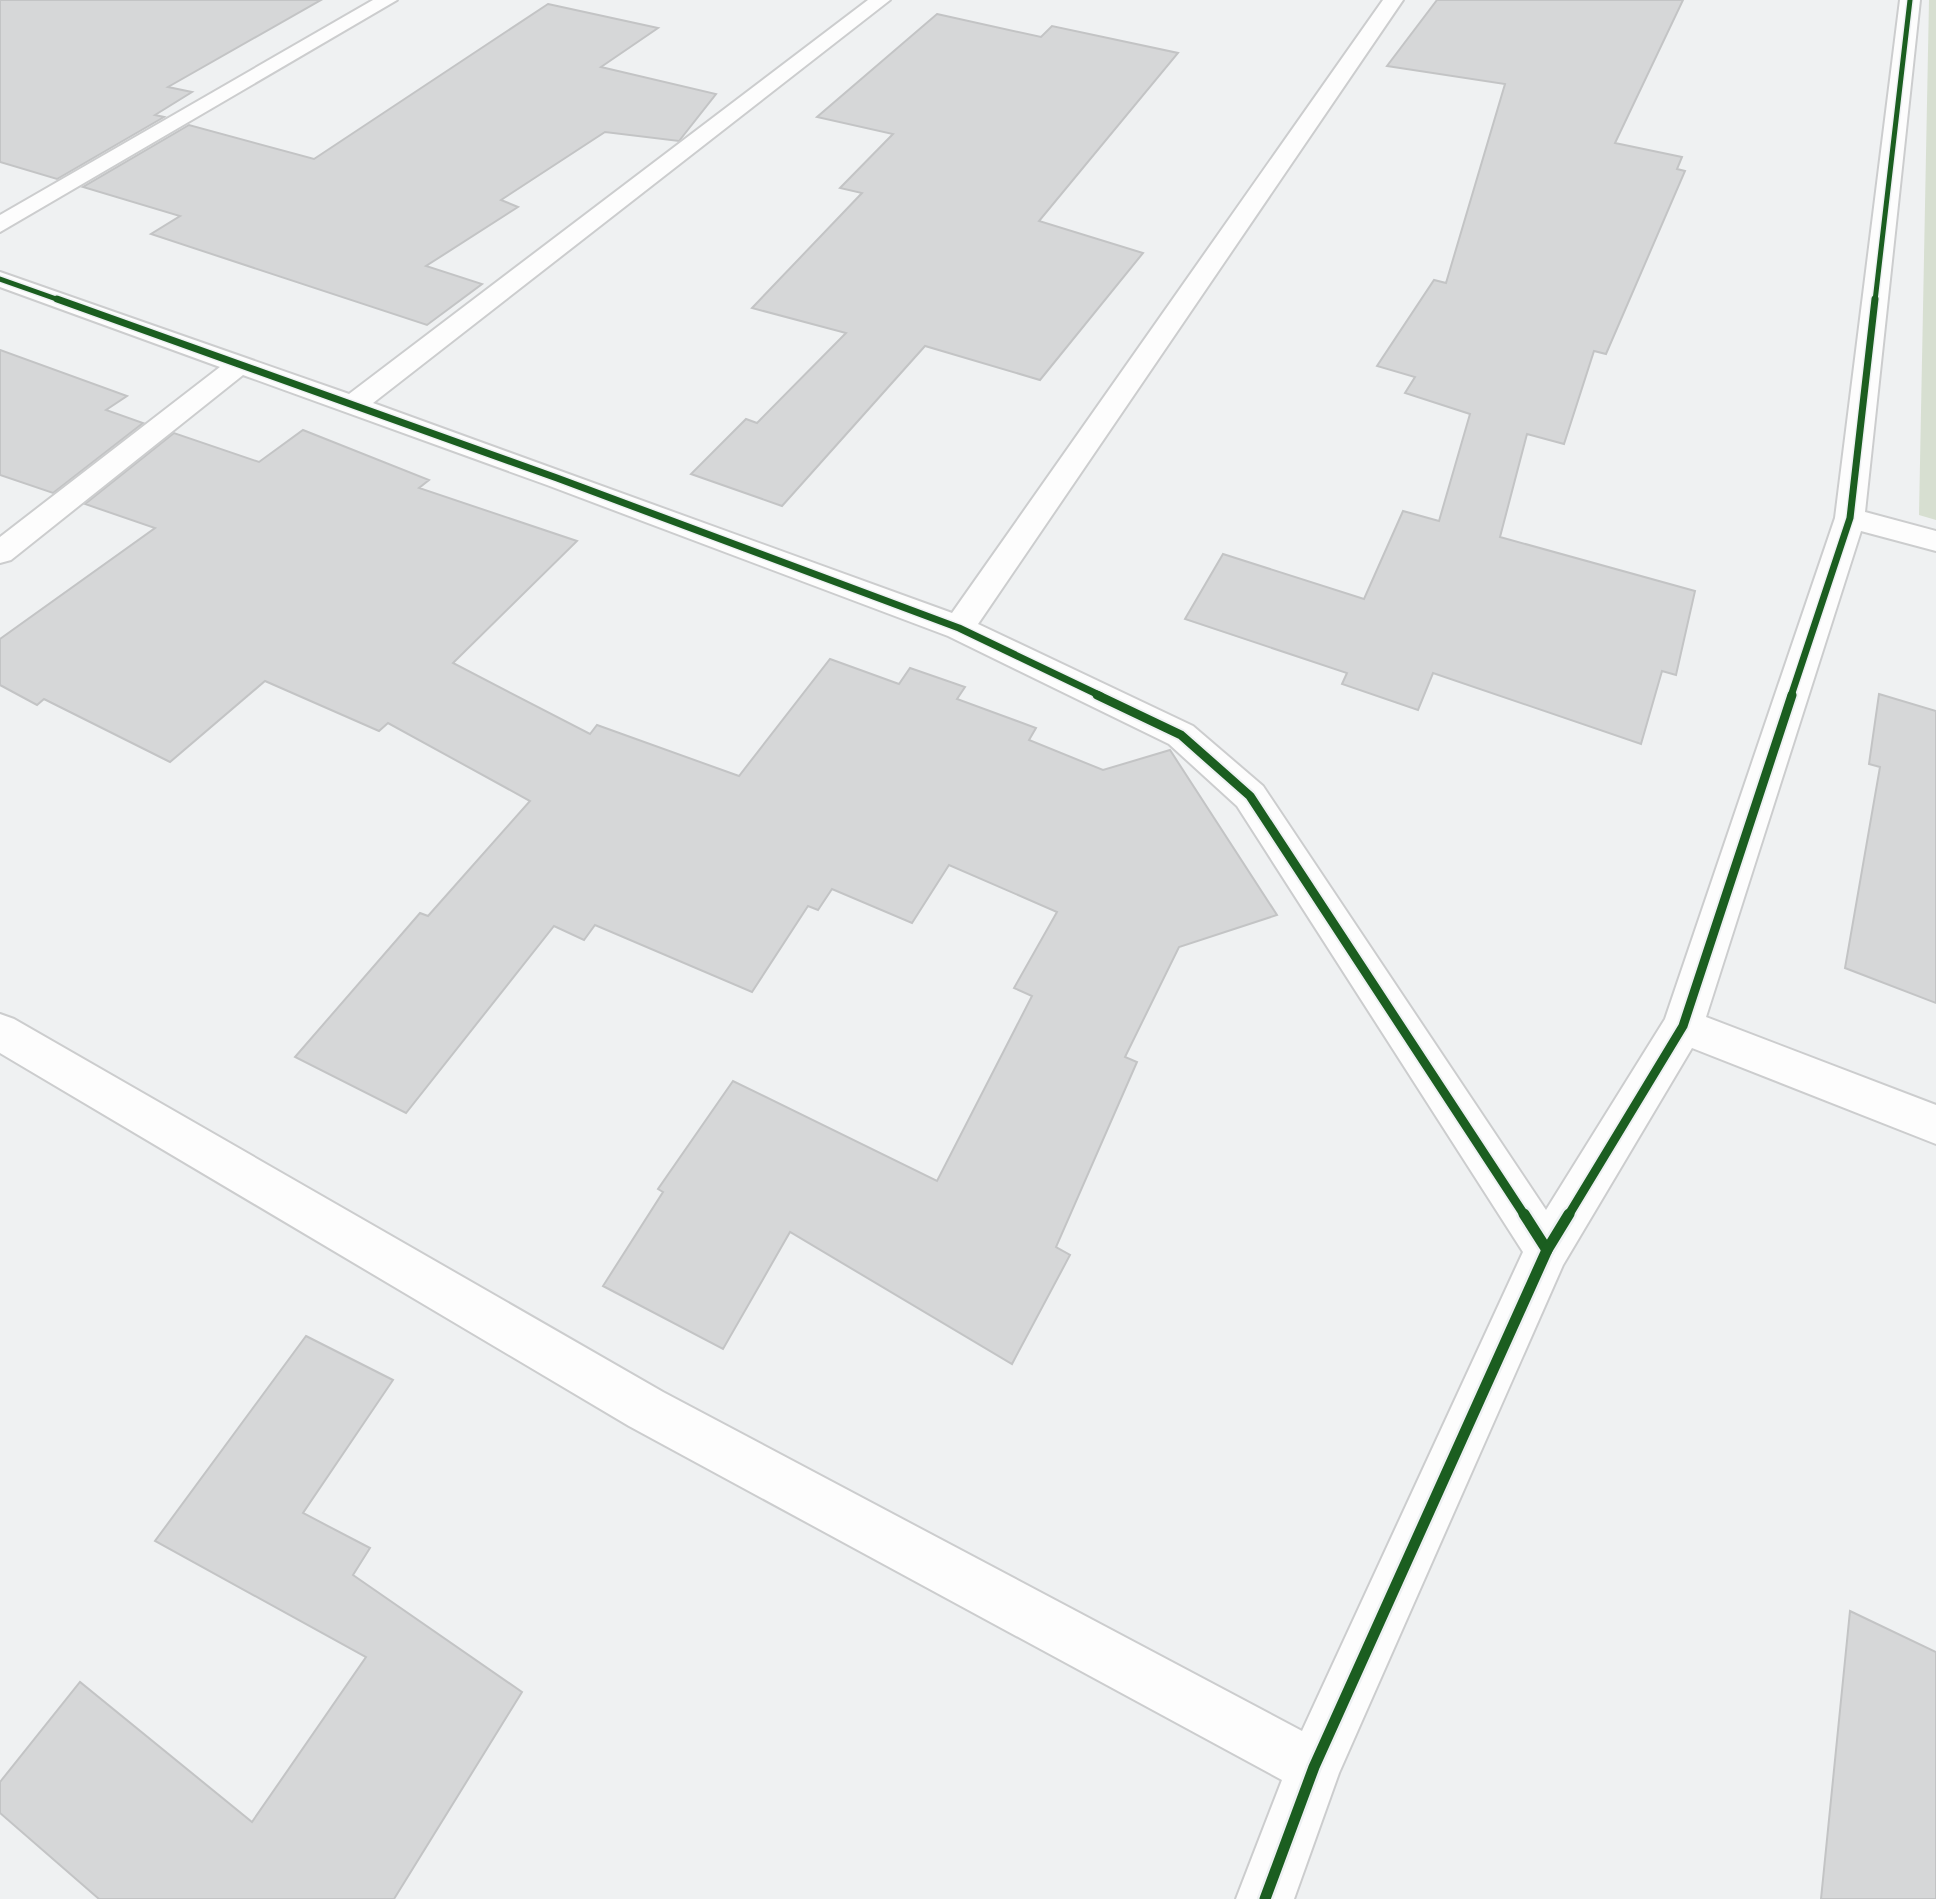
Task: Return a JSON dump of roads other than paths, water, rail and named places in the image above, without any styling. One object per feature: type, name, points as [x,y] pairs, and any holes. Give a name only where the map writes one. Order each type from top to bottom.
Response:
[{"type":"street","points":[[0,225],[387,0]]},
{"type":"street","points":[[352,405],[880,0]]},
{"type":"street","points":[[959,628],[1393,0]]},
{"type":"street","points":[[1265,1899],[1314,1767],[1546,1250],[1683,1026],[1850,518],[1904,1]]},
{"type":"street","points":[[0,279],[959,628],[1181,735],[1250,796],[1546,1250]]},
{"type":"street","points":[[0,553],[239,365]]},
{"type":"street","points":[[1850,518],[1936,541]]},
{"type":"street","points":[[1683,1026],[1936,1125]]},
{"type":"street","points":[[0,1032],[646,1409],[1314,1767]]}]
